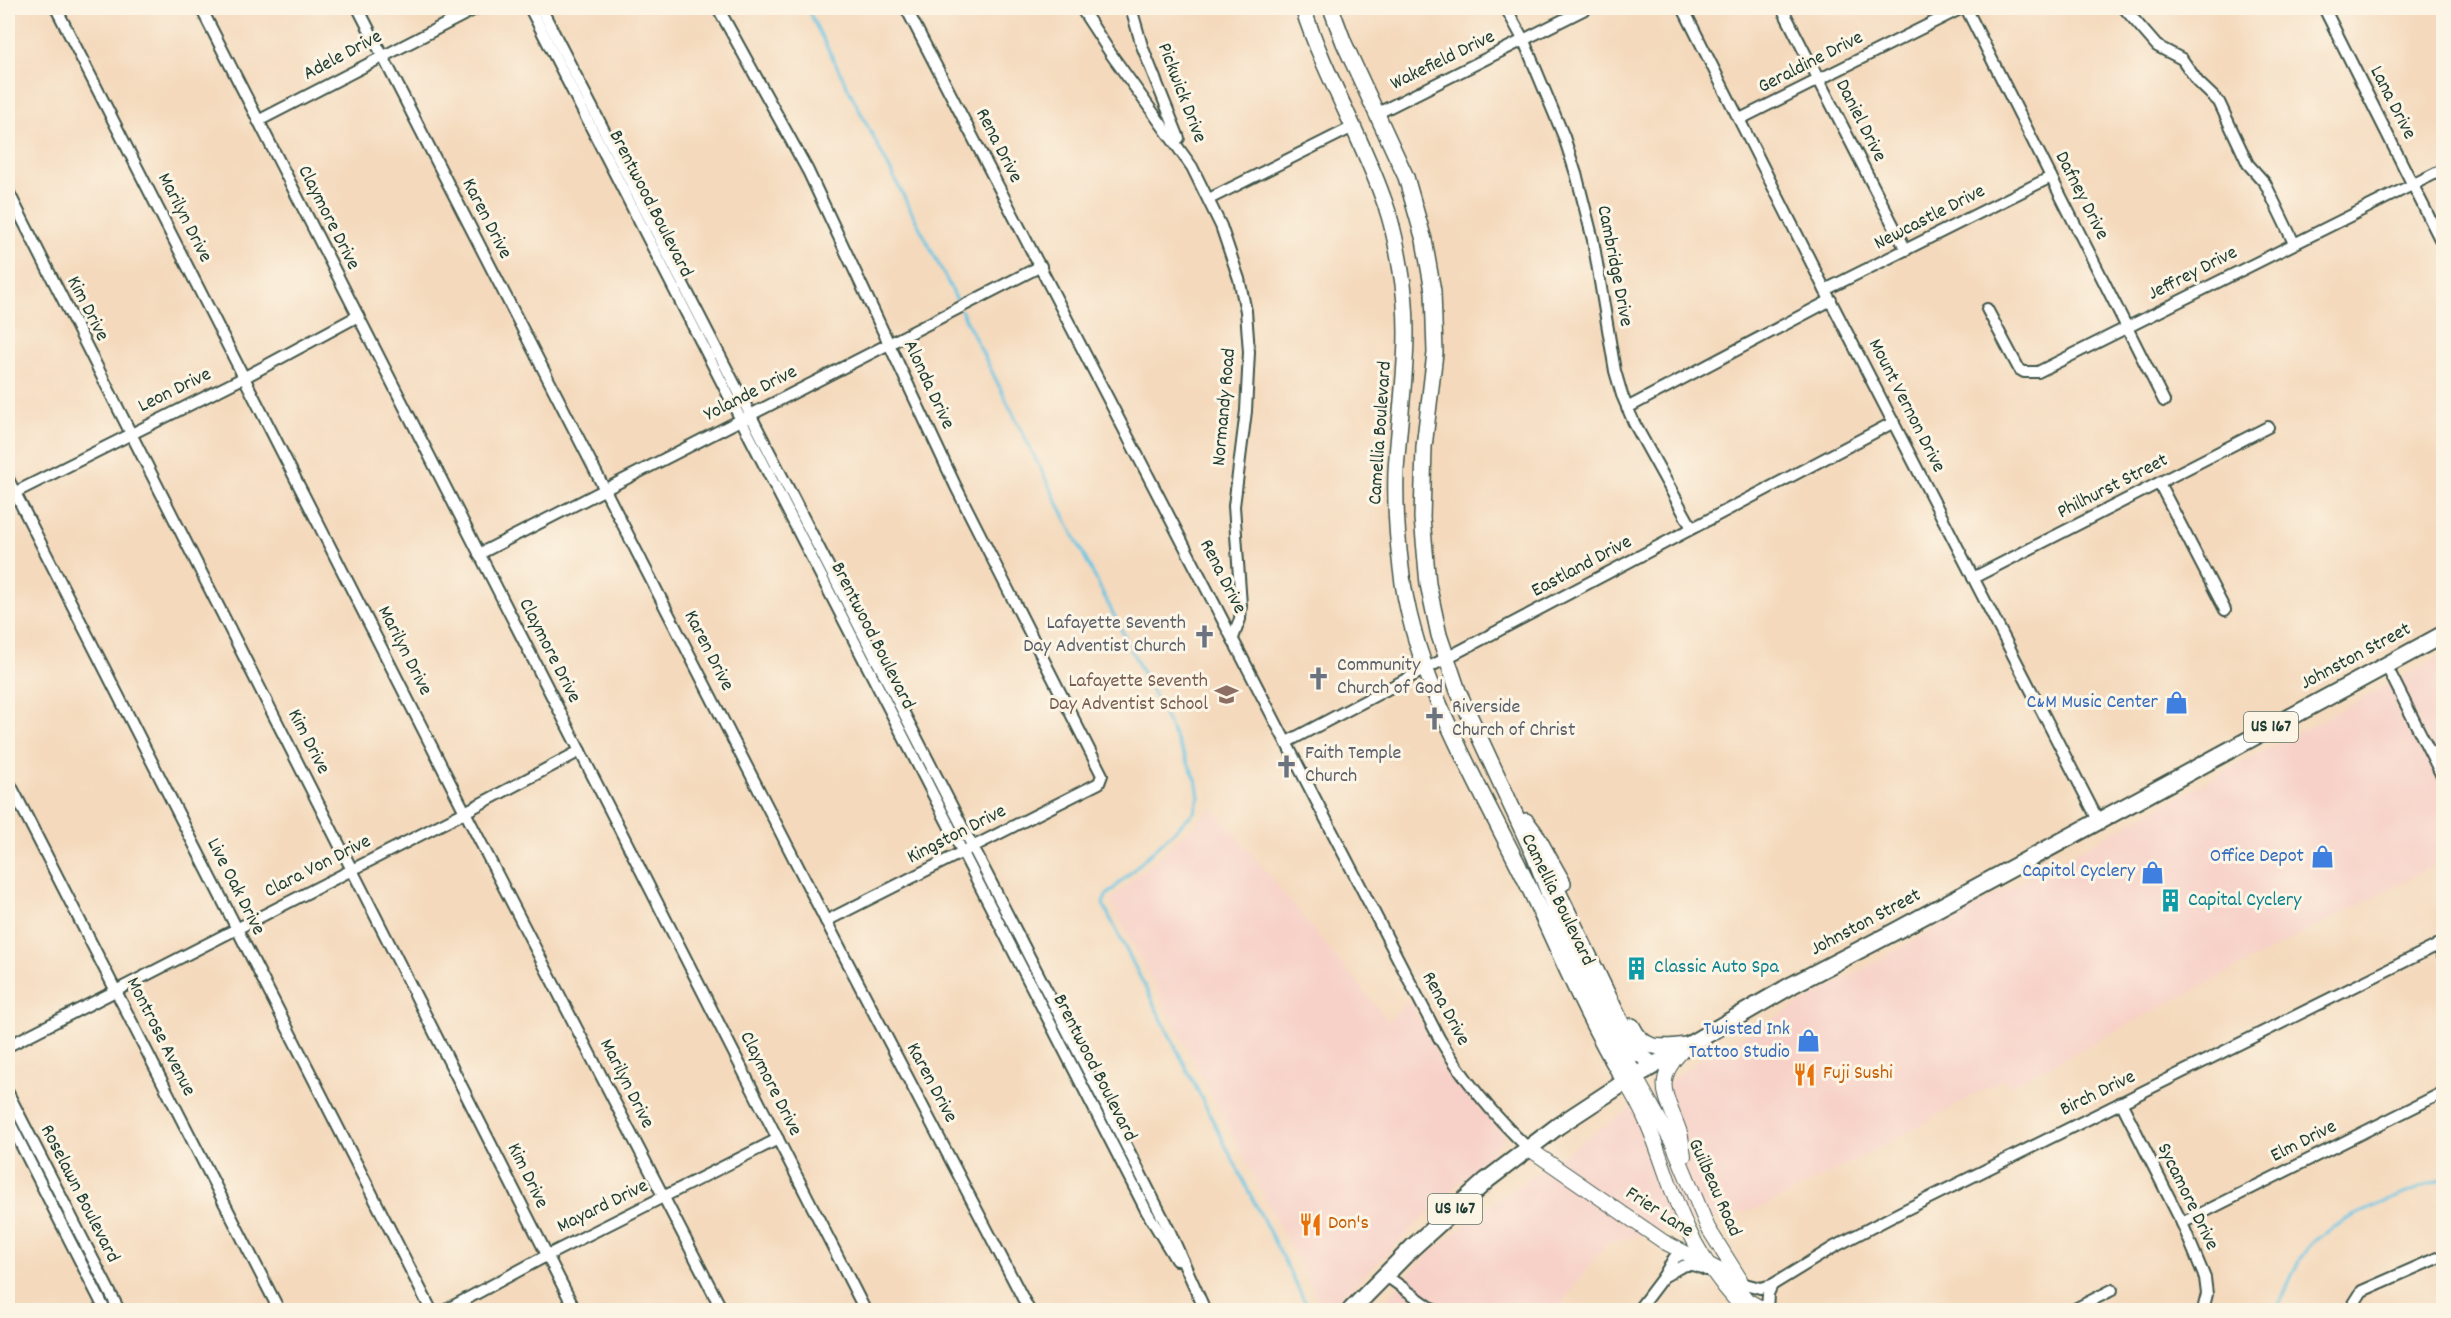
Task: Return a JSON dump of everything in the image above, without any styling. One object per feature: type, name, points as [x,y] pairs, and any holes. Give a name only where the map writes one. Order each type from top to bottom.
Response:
[{"type":"main road","name":"Camellia Boulevard","points":[[1304,8],[1323,63],[1384,199],[1401,272],[1407,354],[1397,460],[1396,501],[1403,580],[1426,670],[1468,765],[1525,879],[1600,1040],[1630,1079]]},
{"type":"main road","name":"Camellia Boulevard","points":[[1331,8],[1344,43],[1406,177],[1417,211],[1433,291],[1435,353],[1424,447],[1422,518],[1428,584],[1446,659],[1458,691],[1534,855],[1570,948],[1630,1079]]},
{"type":"main road","name":"Johnston Street","points":[[1351,1311],[1413,1247],[1487,1180],[1528,1148],[1630,1079],[1792,985],[2444,634]]},
{"type":"main road","points":[[1468,765],[1487,784],[1514,838],[1547,869],[1634,1048],[1653,1065]]},
{"type":"main road","points":[[1510,802],[1535,833],[1570,896],[1637,1037],[1646,1044],[1657,1047],[1688,1044]]},
{"type":"street","name":"Marilyn Drive","points":[[56,8],[722,1311]]},
{"type":"street","name":"Claymore Drive","points":[[201,8],[865,1311]]},
{"type":"street","name":"Karen Drive","points":[[358,8],[826,921],[1029,1311]]},
{"type":"street","name":"Adele Drive","points":[[258,121],[477,8]]},
{"type":"street","name":"Brentwood Boulevard","points":[[530,8],[1170,1232],[1188,1278],[1205,1311]]},
{"type":"street","name":"Brentwood Boulevard","points":[[541,8],[745,418]]},
{"type":"street","name":"Alonda Drive","points":[[718,8],[808,171],[956,487],[1094,757],[1102,778]]},
{"type":"street","name":"Rena Drive","points":[[906,8],[1451,1059],[1489,1110],[1528,1148]]},
{"type":"street","name":"Normandy Road","points":[[1081,8],[1111,54],[1187,158],[1209,199],[1232,252],[1239,279],[1246,311],[1249,352],[1246,411],[1234,506],[1241,605],[1240,619],[1233,638]]},
{"type":"street","name":"Pickwick Drive","points":[[1131,8],[1146,55],[1187,158]]},
{"type":"street","name":"Cambridge Drive","points":[[1506,8],[1524,41],[1564,137],[1577,177],[1593,240],[1618,384],[1627,408],[1692,528]]},
{"type":"street","name":"Wakefield Drive","points":[[1378,113],[1587,8]]},
{"type":"street","name":"Mount Vernon Drive","points":[[1683,8],[2098,820]]},
{"type":"street","name":"Daniel Drive","points":[[1782,8],[1906,250]]},
{"type":"street","points":[[2124,8],[2157,46],[2181,59],[2198,82],[2219,102],[2248,164],[2265,183],[2294,243]]},
{"type":"street","name":"Lana Drive","points":[[2324,8],[2444,247]]},
{"type":"street","name":"Geraldine Drive","points":[[1740,119],[1957,9]]},
{"type":"street","name":"Dafney Drive","points":[[1957,9],[2051,177],[2164,401]]},
{"type":"street","points":[[1209,199],[1353,127]]},
{"type":"street","name":"Jeffrey Drive","points":[[1988,309],[2019,369],[2032,373],[2127,328],[2444,169]]},
{"type":"street","name":"Newcastle Drive","points":[[1627,408],[1906,250],[2051,177]]},
{"type":"street","name":"Kim Drive","points":[[8,191],[575,1311]]},
{"type":"street","name":"Yolande Drive","points":[[479,554],[1041,266]]},
{"type":"street","name":"Leon Drive","points":[[11,494],[245,377],[358,316]]},
{"type":"street","name":"Eastland Drive","points":[[1287,742],[1894,422]]},
{"type":"street","name":"Philhurst Street","points":[[1974,578],[2268,427]]},
{"type":"street","name":"Live Oak Drive","points":[[8,479],[11,494],[431,1311]]},
{"type":"street","points":[[2159,483],[2225,610]]},
{"type":"street","points":[[2386,665],[2444,780]]},
{"type":"street","name":"Clara Von Drive","points":[[8,1046],[580,751]]},
{"type":"street","name":"Kingston Drive","points":[[826,921],[1099,783],[1102,778]]},
{"type":"street","name":"Montrose Avenue","points":[[8,780],[279,1311]]},
{"type":"street","points":[[2440,944],[2444,958]]},
{"type":"street","name":"Birch Drive","points":[[1772,1285],[1864,1230],[2440,944]]},
{"type":"street","points":[[1686,1170],[1681,1134],[1663,1087],[1665,1077],[1674,1060],[1688,1044]]},
{"type":"street","name":"Guilbeau Road","points":[[1630,1079],[1686,1170],[1708,1228],[1732,1268],[1766,1311]]},
{"type":"street","name":"Guilbeau Road","points":[[1630,1079],[1679,1208],[1711,1270],[1745,1311]]},
{"type":"street","name":"Elm Drive","points":[[2182,1223],[2444,1092]]},
{"type":"street","name":"Roselawn Boulevard","points":[[8,1093],[37,1164],[105,1311]]},
{"type":"street","name":"Sycamore Drive","points":[[2121,1102],[2182,1223],[2205,1278],[2207,1294],[2203,1311]]},
{"type":"street","name":"Roselawn Boulevard","points":[[8,1119],[88,1251],[119,1311]]},
{"type":"street","name":"Mayard Drive","points":[[446,1311],[546,1256],[778,1139]]},
{"type":"street","name":"Frier Lane","points":[[1528,1148],[1664,1242],[1711,1270],[1725,1273],[1747,1300],[1766,1311]]},
{"type":"street","points":[[78,1256],[88,1251]]},
{"type":"street","points":[[1638,1311],[1674,1258],[1685,1253]]},
{"type":"street","points":[[2350,1311],[2356,1296],[2362,1291],[2444,1255]]},
{"type":"street","points":[[1663,1277],[1678,1266],[1695,1265],[1711,1270]]},
{"type":"street","points":[[1385,1275],[1434,1311]]},
{"type":"street","points":[[1745,1284],[1761,1287],[1772,1285]]},
{"type":"street","points":[[1766,1311],[1768,1294],[1772,1285]]},
{"type":"street","points":[[2073,1311],[2112,1290]]},
{"type":"shaded area","points":[[2443,655],[2443,861],[2010,1086],[2003,1079],[1874,1151],[1761,1208],[1606,1243],[1557,1310],[1377,1310],[1424,1258],[1490,1205],[1700,1060],[1981,903]]},
{"type":"shaded area","points":[[1213,807],[1388,1021],[1410,1000],[1443,1067],[1506,1137],[1329,1310],[1323,1310],[1110,900]]},
{"type":"waterway","points":[[807,8],[959,304]]},
{"type":"waterway","points":[[961,310],[1196,779],[1199,797],[1194,812],[1106,896],[1103,904],[1309,1310]]},
{"type":"waterway","points":[[2277,1310],[2299,1262],[2319,1237],[2352,1217],[2444,1178]]},
{"type":"place","name":"Lafayette Seventh Day Adventist Church","points":[[1204,636]]},
{"type":"place","name":"Community Church of God","points":[[1319,678]]},
{"type":"place","name":"Lafayette Seventh Day Adventist School","points":[[1226,694]]},
{"type":"place","name":"C&M Music Center","points":[[2176,703]]},
{"type":"place","name":"Riverside Church of Christ","points":[[1434,719]]},
{"type":"place","name":"Faith Temple Church","points":[[1287,766]]},
{"type":"place","name":"Office Depot","points":[[2322,857]]},
{"type":"place","name":"Capitol Cyclery","points":[[2153,872]]},
{"type":"place","name":"Capital Cyclery","points":[[2170,901]]},
{"type":"place","name":"Classic Auto Spa","points":[[1636,968]]},
{"type":"place","name":"Twisted Ink Tattoo Studio","points":[[1808,1041]]},
{"type":"place","name":"Fuji Sushi","points":[[1805,1074]]},
{"type":"place","name":"Don's","points":[[1310,1224]]}]
